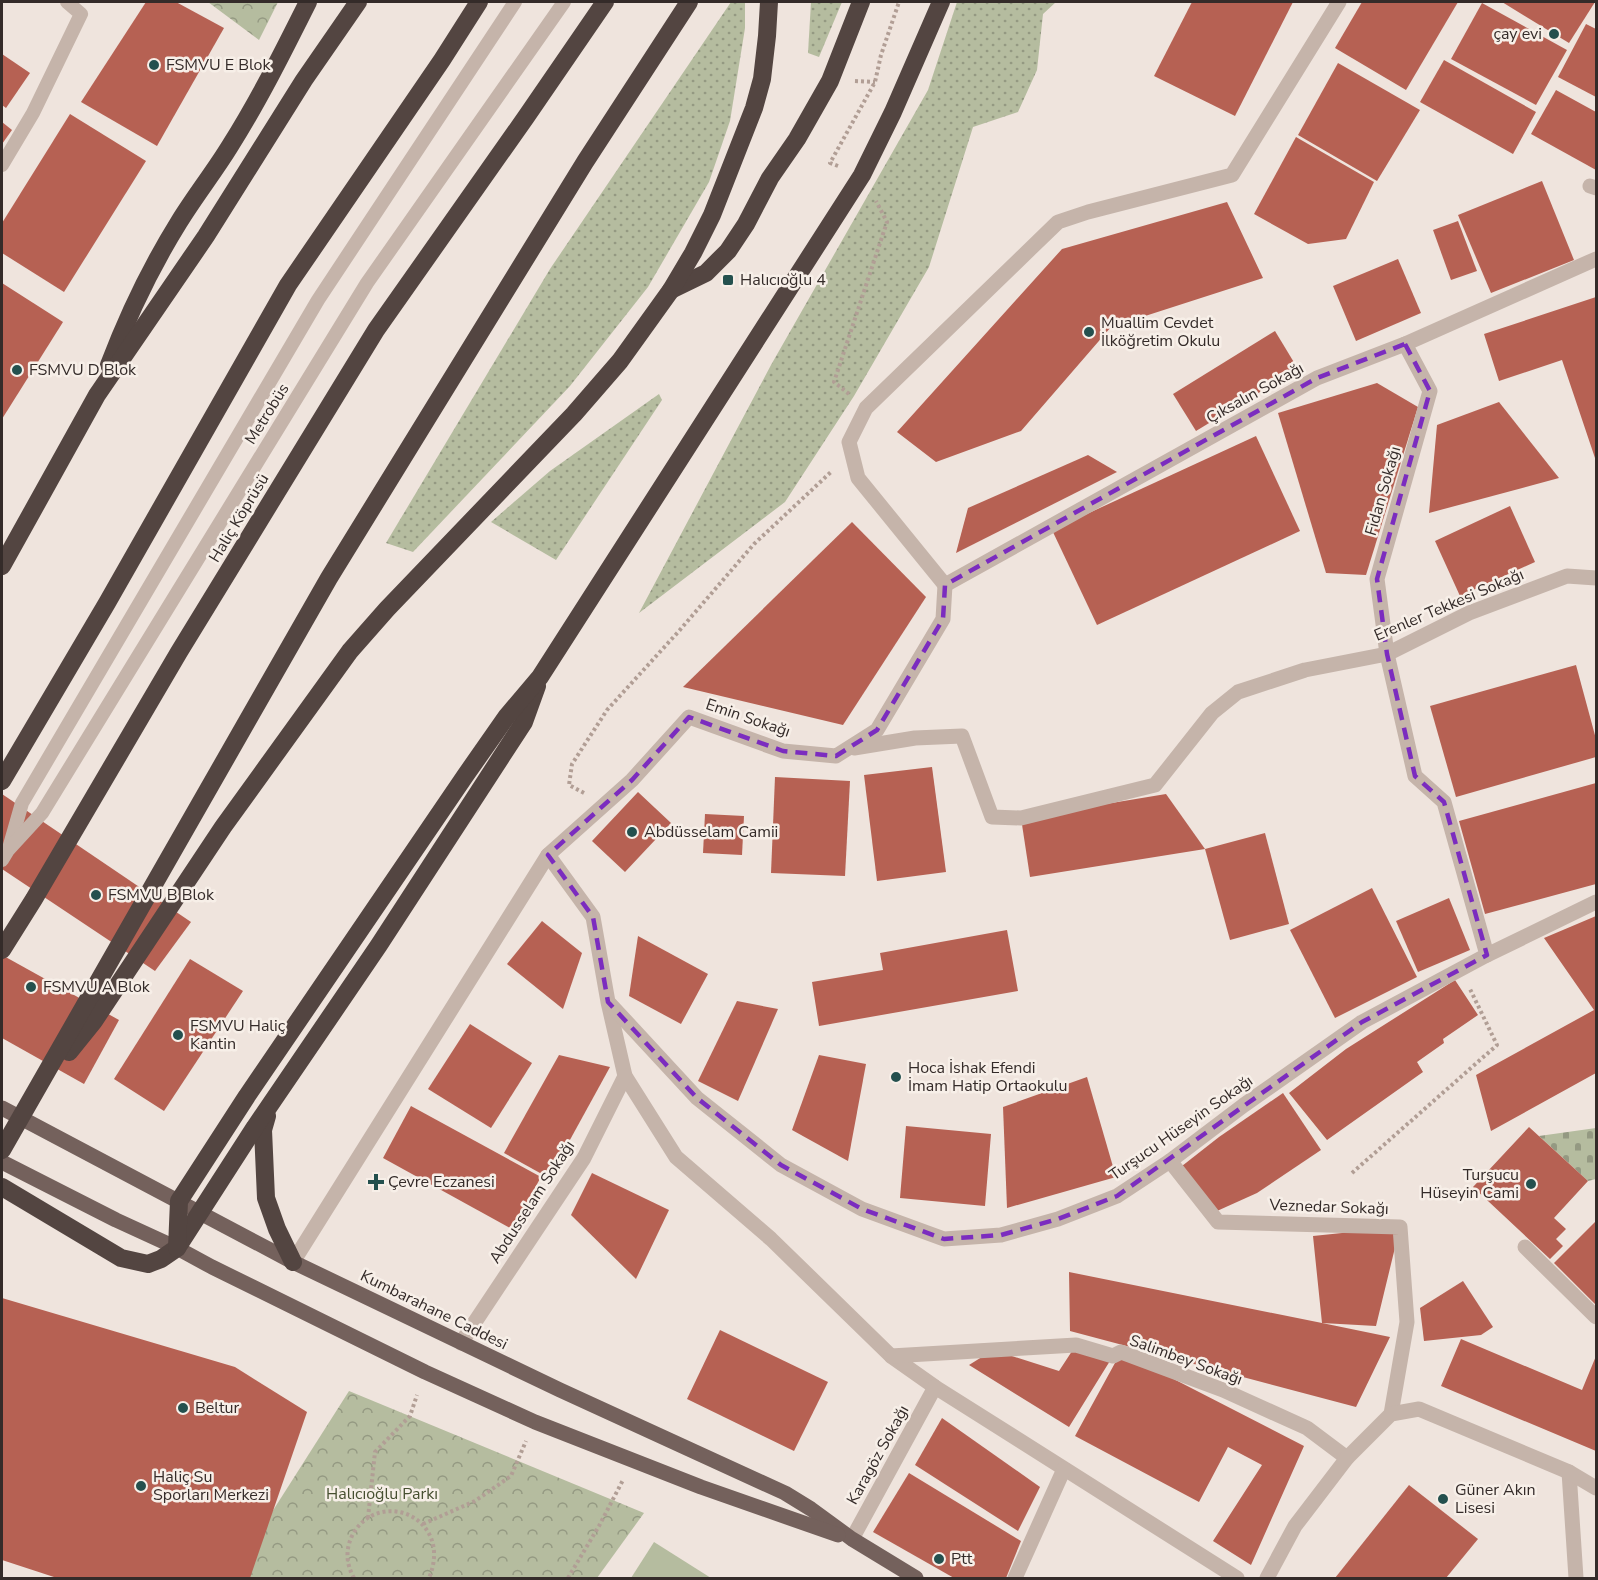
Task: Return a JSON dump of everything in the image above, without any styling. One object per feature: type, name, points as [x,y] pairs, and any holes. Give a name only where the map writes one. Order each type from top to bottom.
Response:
[{"type":"highway","points":[[97,395],[125,322],[144,285],[179,223],[230,145],[291,37],[308,2]]},
{"type":"highway","points":[[2,566],[97,395],[206,236],[304,80],[358,2]]},
{"type":"highway","points":[[2,781],[107,603],[288,285],[479,2]]},
{"type":"highway","name":"Haliç Köprüsü","points":[[2,950],[179,652],[376,330],[605,2]]},
{"type":"highway","points":[[2,1150],[329,578],[585,162],[689,2]]},
{"type":"highway","points":[[40,1084],[94,1021],[223,827],[350,651],[387,609],[574,414],[620,361],[671,290],[712,215],[744,138],[762,79],[769,2]]},
{"type":"highway","points":[[671,290],[706,273],[728,251],[746,224],[770,178],[797,139],[830,81],[861,2]]},
{"type":"highway","points":[[177,1248],[179,1201],[247,1096],[501,724],[540,677],[862,175],[893,112],[941,2]]},
{"type":"highway","points":[[2,1187],[121,1258],[148,1264],[161,1260],[177,1248],[524,722],[540,677]]},
{"type":"highway","points":[[272,1103],[263,1130],[266,1198],[292,1262]]},
{"type":"main road","name":"Kumbarahane Caddesi","points":[[2,1108],[292,1262],[785,1493],[852,1539],[916,1578]]},
{"type":"main road","name":"Kumbarahane Caddesi","points":[[2,1162],[425,1372],[535,1422],[700,1487],[852,1539]]},
{"type":"street","points":[[945,585],[858,478],[849,442],[866,408],[1058,222],[1088,212],[1232,175],[1338,2]]},
{"type":"street","name":"Çıksalın Sokağı","points":[[945,585],[1317,378],[1405,344],[1596,260]]},
{"type":"street","name":"Fidan Sokağı","points":[[1405,344],[1431,391],[1377,579],[1388,654],[1414,776],[1444,802],[1487,955]]},
{"type":"street","name":"Erenler Tekkesi Sokağı","points":[[846,750],[915,738],[962,736],[992,817],[1021,818],[1155,785],[1212,713],[1238,692],[1305,670],[1388,654],[1469,613],[1567,576],[1596,578]]},
{"type":"street","name":"Emin Sokağı","points":[[292,1262],[548,855],[632,780],[689,717],[783,751],[836,756],[877,730],[943,619],[945,585]]},
{"type":"street","points":[[548,855],[593,917],[608,1002],[625,1076],[676,1157],[771,1239],[891,1356],[935,1387],[1236,1578]]},
{"type":"street","name":"Turşucu Hüseyin Sokağı","points":[[608,1002],[697,1098],[781,1165],[862,1209],[944,1239],[1001,1235],[1058,1219],[1117,1196],[1170,1161],[1244,1105],[1362,1022],[1487,955],[1596,902]]},
{"type":"street","name":"Abdusselam Sokağı","points":[[461,1343],[584,1158],[625,1076]]},
{"type":"street","name":"Veznedar Sokağı","points":[[1170,1161],[1218,1222],[1400,1227],[1407,1322],[1391,1414]]},
{"type":"street","points":[[1525,1247],[1596,1317]]},
{"type":"street","name":"Salimbey Sokağı","points":[[891,1356],[1076,1345],[1113,1356],[1120,1352],[1223,1390],[1307,1428],[1347,1458]]},
{"type":"street","name":"Karagöz Sokağı","points":[[852,1539],[935,1387]]},
{"type":"street","points":[[1266,1578],[1295,1526],[1347,1458],[1391,1414],[1419,1410],[1569,1472],[1596,1488]]},
{"type":"street","points":[[1015,1578],[1064,1469]]},
{"type":"street","points":[[1569,1472],[1576,1578]]},
{"type":"lane","points":[[2,165],[33,113],[81,14],[67,2]]},
{"type":"lane","name":"Metrobüs","points":[[5,855],[22,803],[318,300],[515,2]]},
{"type":"lane","name":"Metrobüs","points":[[5,855],[42,813],[367,283],[564,2]]},
{"type":"path","points":[[866,408],[834,382],[887,222],[862,175],[830,163],[875,82],[881,55],[899,2]]},
{"type":"path","points":[[605,803],[570,785],[572,764],[607,710],[754,544],[832,472],[849,442]]},
{"type":"path","points":[[1352,1173],[1497,1045],[1460,969]]},
{"type":"path","points":[[368,1518],[375,1452],[410,1416],[425,1372]]},
{"type":"path","points":[[423,1524],[475,1501],[510,1476],[535,1422]]},
{"type":"path","points":[[568,1578],[599,1526],[633,1461]]},
{"type":"path","points":[[354,1578],[349,1568],[347,1554],[357,1527],[368,1518],[382,1513],[397,1512],[411,1516],[423,1524],[431,1536],[436,1551],[435,1565],[429,1578]]},
{"type":"highlighted area","points":[[1405,344],[1430,391],[1377,579],[1387,654],[1415,776],[1444,802],[1487,955],[1362,1022],[1117,1196],[1058,1219],[1001,1235],[944,1239],[862,1209],[781,1165],[697,1098],[608,1002],[593,917],[548,855],[632,780],[689,717],[783,751],[836,756],[877,730],[943,619],[945,585],[1317,378]]},
{"type":"green space","points":[[208,2],[278,2],[259,40]]},
{"type":"green space","points":[[731,2],[745,2],[745,28],[730,121],[709,182],[648,287],[570,386],[413,552],[386,543],[550,269]]},
{"type":"green space","points":[[811,2],[842,2],[819,57],[808,53]]},
{"type":"green space","points":[[957,2],[1056,2],[1043,14],[1037,70],[1018,112],[973,127],[929,267],[854,396],[785,502],[639,613],[771,365],[928,90]]},
{"type":"green space","points":[[659,394],[662,400],[556,560],[491,522],[550,471]]},
{"type":"green space","points":[[1596,1128],[1596,1179],[1588,1181],[1539,1136]]},
{"type":"green space","name":"Halıcıoğlu Parkı","points":[[349,1391],[644,1513],[597,1578],[230,1578]]},
{"type":"green space","points":[[654,1542],[711,1578],[631,1578]]},
{"type":"building","name":"FSMVU E Blok","points":[[146,2],[176,2],[224,28],[157,146],[81,102]]},
{"type":"building","points":[[1192,2],[1293,2],[1235,116],[1154,76]]},
{"type":"building","points":[[1362,2],[1458,2],[1406,90],[1335,48]]},
{"type":"building","points":[[1502,2],[1595,2],[1569,43]]},
{"type":"building","points":[[1482,3],[1567,50],[1536,105],[1451,59]]},
{"type":"building","points":[[1586,24],[1596,29],[1596,97],[1558,77]]},
{"type":"building","points":[[2,54],[30,73],[6,108],[2,105]]},
{"type":"building","points":[[1444,60],[1536,112],[1513,154],[1420,102]]},
{"type":"building","points":[[1338,63],[1420,110],[1377,181],[1298,135]]},
{"type":"building","points":[[1556,90],[1596,112],[1596,170],[1531,134]]},
{"type":"building","points":[[70,114],[146,161],[64,292],[2,253],[2,223]]},
{"type":"building","points":[[2,122],[12,130],[2,144]]},
{"type":"building","points":[[1296,137],[1374,182],[1346,239],[1308,244],[1254,214]]},
{"type":"building","points":[[1542,181],[1574,260],[1491,293],[1458,215]]},
{"type":"building","name":"Muallim Cevdet İlköğretim Okulu","points":[[1227,202],[1263,278],[1111,327],[1021,431],[936,462],[897,432],[1062,249]]},
{"type":"building","points":[[1458,221],[1477,271],[1451,280],[1433,230]]},
{"type":"building","points":[[1398,259],[1421,313],[1356,341],[1333,286]]},
{"type":"building","name":"FSMVU D Blok","points":[[2,283],[63,322],[2,419]]},
{"type":"building","points":[[1596,297],[1596,461],[1562,360],[1499,381],[1484,334]]},
{"type":"building","points":[[1275,331],[1298,369],[1196,431],[1173,394]]},
{"type":"building","points":[[1377,383],[1418,407],[1366,575],[1326,573],[1278,413]]},
{"type":"building","points":[[1499,402],[1559,478],[1429,513],[1437,425]]},
{"type":"building","points":[[1256,436],[1300,531],[1097,625],[1052,530]]},
{"type":"building","points":[[1088,455],[1117,472],[956,553],[968,508]]},
{"type":"building","points":[[1510,506],[1535,562],[1460,596],[1435,541]]},
{"type":"building","points":[[852,522],[926,597],[843,725],[683,687]]},
{"type":"building","points":[[1576,665],[1596,739],[1596,757],[1456,797],[1430,706]]},
{"type":"building","points":[[932,767],[946,872],[877,881],[864,775]]},
{"type":"building","points":[[775,777],[850,781],[845,876],[771,873]]},
{"type":"building","points":[[1596,783],[1596,884],[1485,914],[1459,821]]},
{"type":"building","name":"Abdüsselam Camii","points":[[638,792],[671,823],[625,872],[592,841]]},
{"type":"building","name":"FSMVU B Blok","points":[[2,794],[191,922],[155,971],[2,869]]},
{"type":"building","points":[[1166,794],[1205,849],[1030,877],[1021,818]]},
{"type":"building","points":[[705,814],[744,816],[742,855],[703,853]]},
{"type":"building","points":[[1265,833],[1289,924],[1230,940],[1205,849]]},
{"type":"building","points":[[1372,888],[1417,977],[1335,1018],[1290,930]]},
{"type":"building","points":[[1449,898],[1470,950],[1418,972],[1396,921]]},
{"type":"building","points":[[1596,916],[1596,1073],[1491,1131],[1476,1075],[1594,1010],[1544,938]]},
{"type":"building","points":[[542,921],[582,953],[563,1009],[507,964]]},
{"type":"building","points":[[1007,930],[1018,991],[819,1026],[812,982],[883,970],[880,953]]},
{"type":"building","points":[[638,936],[708,974],[681,1024],[629,996]]},
{"type":"building","name":"FSMVU A Blok","points":[[2,955],[119,1020],[84,1084],[2,1038]]},
{"type":"building","name":"FSMVU Haliç Kantin","points":[[190,959],[243,991],[164,1111],[114,1079]]},
{"type":"building","points":[[1455,980],[1478,1015],[1443,1039],[1444,1043],[1417,1062],[1423,1072],[1327,1140],[1289,1093],[1346,1049]]},
{"type":"building","points":[[737,1001],[778,1009],[738,1101],[698,1081]]},
{"type":"building","points":[[470,1024],[532,1063],[491,1128],[428,1089]]},
{"type":"building","points":[[559,1055],[610,1067],[549,1178],[504,1153]]},
{"type":"building","points":[[819,1055],[866,1064],[848,1161],[792,1130]]},
{"type":"building","points":[[1087,1077],[1116,1177],[1007,1208],[1003,1107]]},
{"type":"building","points":[[1283,1093],[1321,1150],[1257,1193],[1217,1211],[1182,1166],[1219,1137]]},
{"type":"building","points":[[411,1106],[541,1177],[512,1229],[383,1158]]},
{"type":"building","points":[[906,1126],[991,1134],[985,1206],[900,1198]]},
{"type":"building","name":"Turşucu Hüseyin Cami","points":[[1529,1127],[1588,1181],[1554,1218],[1566,1229],[1556,1239],[1563,1246],[1550,1259],[1473,1187]]},
{"type":"building","points":[[592,1173],[669,1210],[636,1279],[571,1215]]},
{"type":"building","points":[[1596,1221],[1596,1305],[1554,1263]]},
{"type":"building","points":[[1400,1227],[1376,1326],[1322,1323],[1313,1236]]},
{"type":"building","points":[[1069,1272],[1390,1337],[1356,1407],[1070,1331]]},
{"type":"building","points":[[1463,1281],[1493,1327],[1481,1335],[1424,1341],[1420,1308]]},
{"type":"building","name":"Haliç Su Sporları Merkezi","points":[[2,1298],[235,1367],[307,1412],[250,1578],[57,1578],[2,1560]]},
{"type":"building","points":[[720,1330],[828,1382],[794,1451],[687,1399]]},
{"type":"building","points":[[1461,1339],[1582,1390],[1596,1356],[1596,1451],[1441,1386]]},
{"type":"building","points":[[1076,1345],[1113,1356],[1069,1427],[969,1365],[993,1350],[1059,1371]]},
{"type":"building","points":[[1121,1352],[1304,1446],[1251,1565],[1213,1541],[1262,1465],[1228,1447],[1199,1502],[1075,1436]]},
{"type":"building","points":[[942,1418],[1040,1487],[1018,1531],[915,1465]]},
{"type":"building","points":[[909,1473],[1021,1541],[1006,1578],[954,1578],[873,1532]]},
{"type":"building","points":[[1409,1485],[1478,1539],[1446,1578],[1335,1578]]},
{"type":"place","name":"çay evi","points":[[1554,34]]},
{"type":"place","name":"FSMVU E Blok","points":[[154,65]]},
{"type":"place","name":"Halıcıoğlu 4","points":[[728,280]]},
{"type":"place","name":"Muallim Cevdet İlköğretim Okulu","points":[[1089,332]]},
{"type":"place","name":"FSMVU D Blok","points":[[17,370]]},
{"type":"place","name":"Abdüsselam Camii","points":[[632,832]]},
{"type":"place","name":"FSMVU B Blok","points":[[96,895]]},
{"type":"place","name":"FSMVU A Blok","points":[[31,987]]},
{"type":"place","name":"FSMVU Haliç Kantin","points":[[178,1035]]},
{"type":"place","name":"Hoca İshak Efendi İmam Hatip Ortaokulu","points":[[896,1077]]},
{"type":"place","name":"Çevre Eczanesi","points":[[376,1182]]},
{"type":"place","name":"Turşucu Hüseyin Cami","points":[[1531,1184]]},
{"type":"place","name":"Beltur","points":[[183,1408]]},
{"type":"place","name":"Haliç Su Sporları Merkezi","points":[[141,1486]]},
{"type":"place","name":"Güner Akın Lisesi","points":[[1443,1499]]},
{"type":"place","name":"Ptt","points":[[939,1559]]}]
